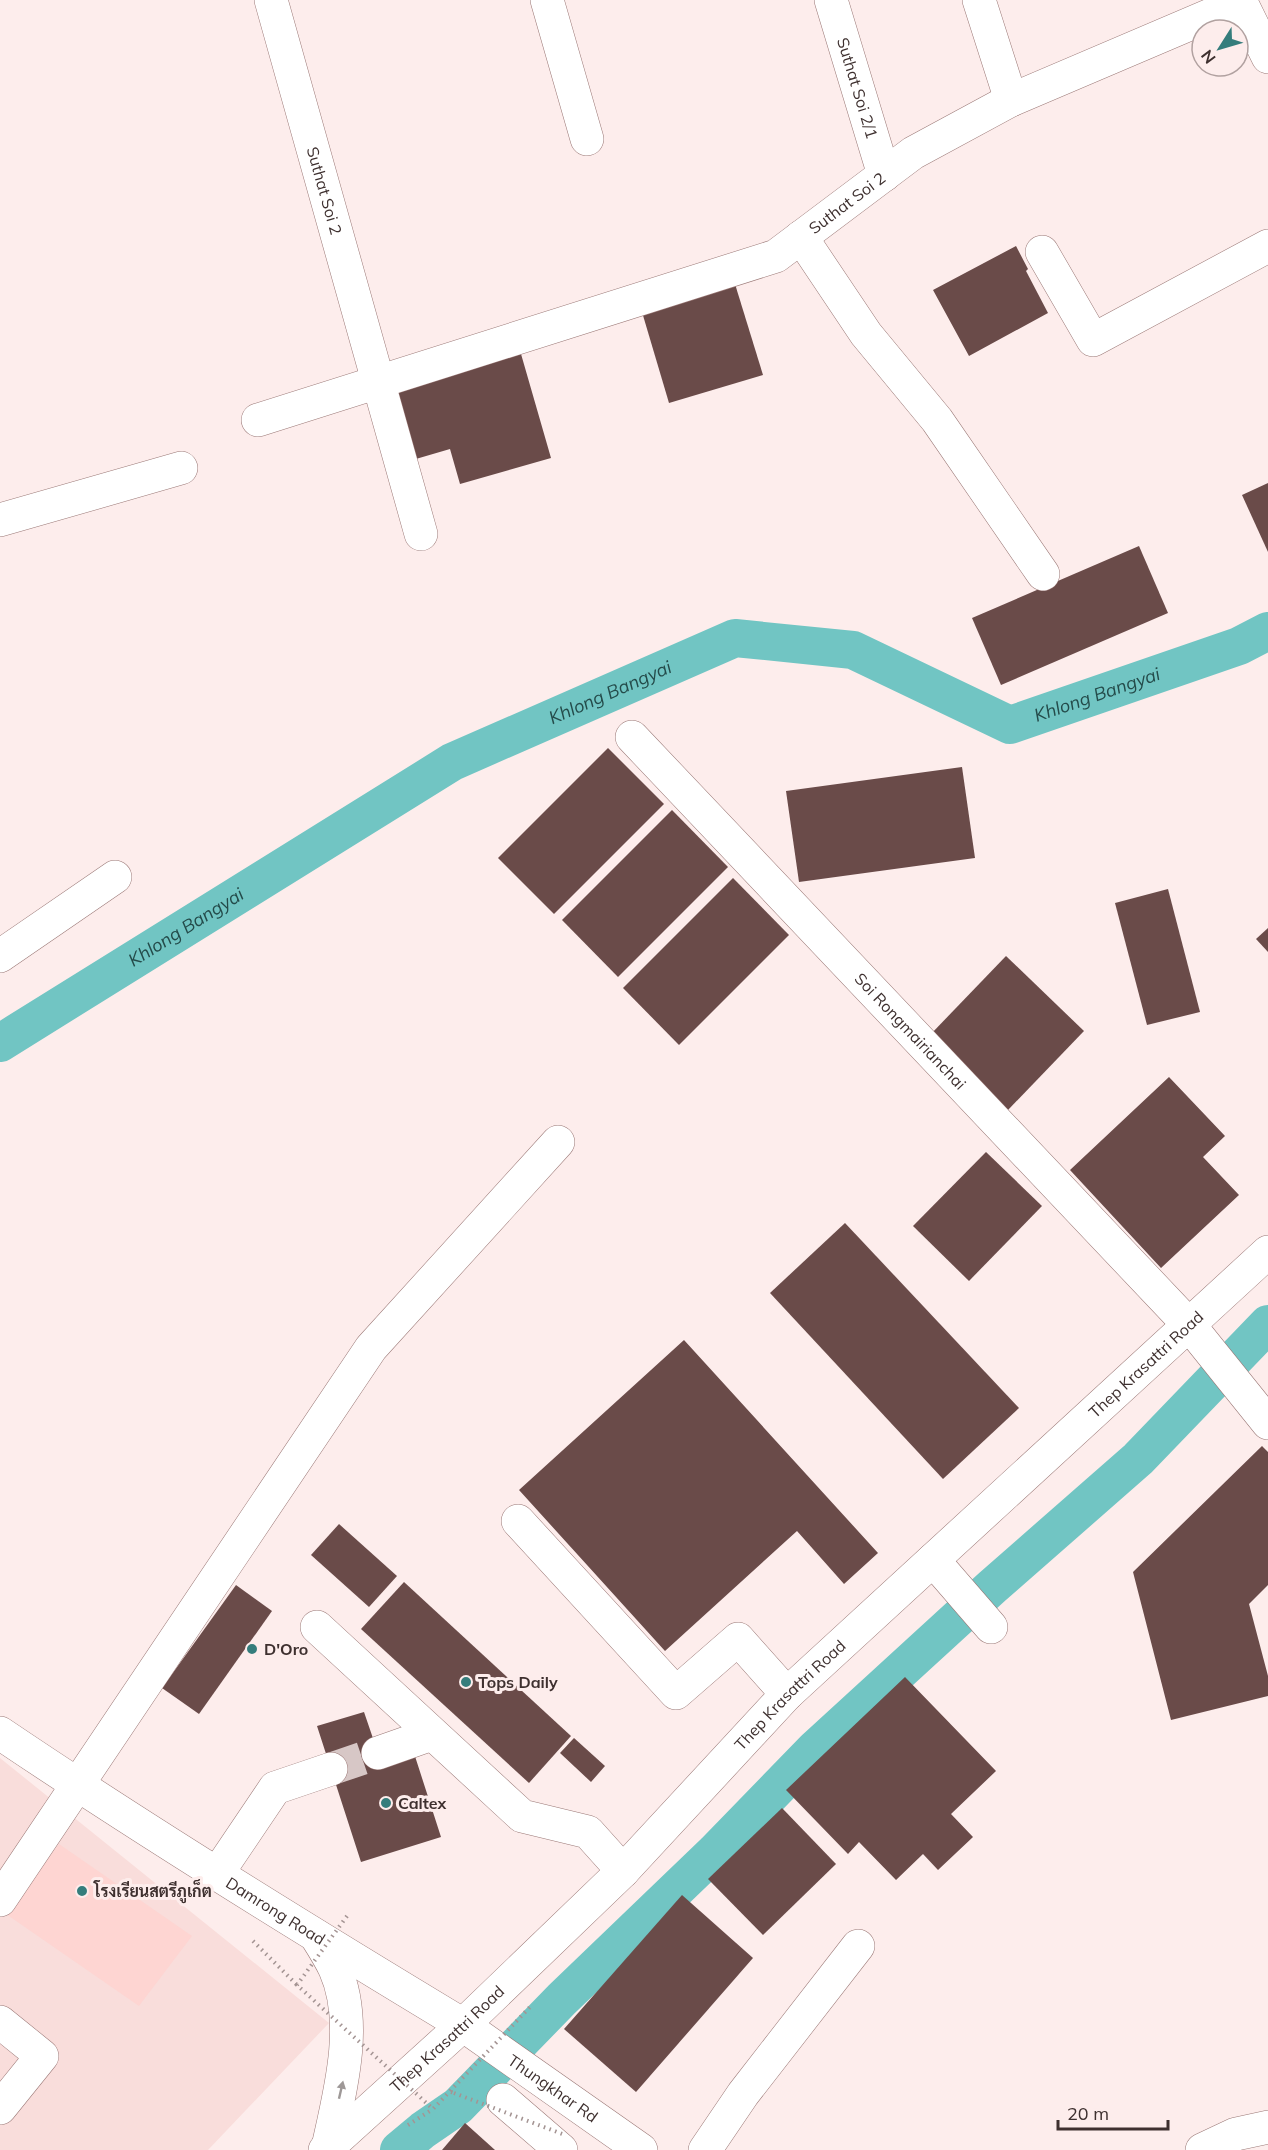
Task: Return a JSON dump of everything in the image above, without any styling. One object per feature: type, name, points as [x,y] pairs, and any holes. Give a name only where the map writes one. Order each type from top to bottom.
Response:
[{"type":"street","name":"Suthat Soi 2","points":[[271,0],[421,534]]},
{"type":"street","points":[[547,0],[587,139]]},
{"type":"street","name":"Suthat Soi 2/1","points":[[831,0],[884,175]]},
{"type":"street","points":[[979,0],[1011,100]]},
{"type":"street","name":"Suthat Soi 2","points":[[379,383],[776,256],[913,153],[1011,100],[1242,1],[1268,57]]},
{"type":"street","points":[[801,237],[866,334],[937,420],[1043,574]]},
{"type":"street","points":[[1042,252],[1093,340],[1268,246]]},
{"type":"street","points":[[258,420],[379,383]]},
{"type":"street","points":[[0,520],[181,468]]},
{"type":"street","name":"Soi Rongmairianchai","points":[[632,736],[1190,1326],[1268,1423]]},
{"type":"street","points":[[0,956],[115,877]]},
{"type":"street","points":[[0,1900],[371,1348],[558,1142]]},
{"type":"street","name":"Thep Krasattri Road","points":[[326,2148],[475,2033],[787,1694],[1268,1252]]},
{"type":"street","points":[[518,1521],[676,1693],[738,1639],[787,1694]]},
{"type":"street","points":[[933,1560],[979,1612]]},
{"type":"street","points":[[316,1627],[522,1816],[588,1832],[623,1871]]},
{"type":"street","name":"Damrong Road","points":[[0,1733],[217,1874],[475,2033]]},
{"type":"street","points":[[378,1753],[432,1734]]},
{"type":"street","points":[[217,1874],[275,1788],[331,1769]]},
{"type":"street","points":[[316,1936],[335,1970],[340,1986],[344,2006],[346,2044],[344,2074],[326,2148]]},
{"type":"street","points":[[705,2150],[749,2086],[858,1946]]},
{"type":"street","points":[[0,2022],[42,2056],[0,2108]]},
{"type":"street","name":"Thungkhar Rd","points":[[475,2033],[635,2148]]},
{"type":"street","points":[[503,2100],[563,2143]]},
{"type":"street","points":[[1202,2150],[1236,2134],[1268,2127]]},
{"type":"path","points":[[297,1985],[347,1916]]},
{"type":"path","points":[[247,1934],[297,1985],[433,2109],[453,2093],[531,2006]]},
{"type":"path","points":[[453,2093],[563,2143]]},
{"type":"shaded area","name":"โรงเรียนสตรีภูเก็ต","points":[[0,1758],[329,2023],[208,2150],[0,2150]]},
{"type":"shaded area","points":[[59,1844],[192,1936],[139,2006],[6,1914]]},
{"type":"building","points":[[1016,246],[1048,313],[969,356],[933,290]]},
{"type":"building","points":[[735,284],[763,375],[669,403],[642,312]]},
{"type":"building","points":[[519,347],[551,458],[460,484],[450,449],[409,461],[387,384]]},
{"type":"building","points":[[1268,483],[1268,552],[1242,495]]},
{"type":"building","points":[[1139,546],[1168,613],[1001,685],[972,618]]},
{"type":"building","points":[[608,748],[664,804],[554,914],[498,858]]},
{"type":"building","points":[[962,767],[975,858],[799,882],[786,791]]},
{"type":"building","points":[[672,810],[728,867],[618,977],[562,920]]},
{"type":"building","points":[[733,878],[789,935],[679,1045],[623,988]]},
{"type":"building","points":[[1168,889],[1200,1012],[1147,1025],[1115,903]]},
{"type":"building","points":[[1268,928],[1268,952],[1256,939]]},
{"type":"building","points":[[1006,956],[1084,1031],[1008,1110],[930,1035]]},
{"type":"building","points":[[1169,1077],[1225,1136],[1203,1157],[1239,1195],[1161,1268],[1070,1170]]},
{"type":"building","points":[[986,1152],[1042,1206],[969,1281],[913,1226]]},
{"type":"building","points":[[845,1223],[1019,1408],[943,1479],[770,1293]]},
{"type":"building","points":[[684,1340],[878,1553],[844,1584],[797,1531],[665,1651],[519,1490]]},
{"type":"building","points":[[1262,1446],[1268,1452],[1268,1585],[1249,1604],[1268,1676],[1268,1696],[1171,1720],[1133,1572]]},
{"type":"building","points":[[339,1524],[397,1576],[369,1607],[311,1555]]},
{"type":"building","name":"Tops Daily","points":[[404,1582],[571,1736],[529,1783],[361,1629]]},
{"type":"building","points":[[236,1585],[272,1611],[199,1714],[162,1688]]},
{"type":"building","points":[[905,1677],[996,1771],[951,1814],[973,1837],[938,1870],[923,1854],[896,1880],[859,1842],[848,1854],[786,1790]]},
{"type":"building","name":"Caltex","points":[[364,1712],[378,1753],[413,1750],[441,1837],[361,1862],[317,1726]]},
{"type":"building","points":[[574,1738],[605,1766],[591,1782],[560,1753]]},
{"type":"building","points":[[782,1808],[836,1864],[763,1935],[708,1879]]},
{"type":"building","points":[[682,1895],[753,1958],[636,2092],[564,2029]]},
{"type":"building","points":[[465,2123],[495,2150],[442,2150]]},
{"type":"waterway","name":"Khlong Bangyai","points":[[0,1043],[452,762],[735,638],[853,650],[1010,725],[1239,646],[1268,631]]},
{"type":"waterway","points":[[399,2150],[458,2106],[562,1999],[715,1852],[815,1749],[992,1587],[1138,1459],[1268,1324]]},
{"type":"tunnel","points":[[331,1769],[378,1753]]},
{"type":"place","name":"D'Oro","points":[[252,1649]]},
{"type":"place","name":"Tops Daily","points":[[466,1682]]},
{"type":"place","name":"Caltex","points":[[386,1803]]},
{"type":"place","name":"โรงเรียนสตรีภูเก็ต","points":[[82,1891]]}]
